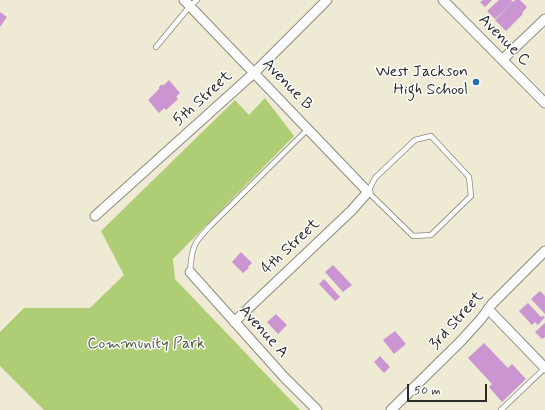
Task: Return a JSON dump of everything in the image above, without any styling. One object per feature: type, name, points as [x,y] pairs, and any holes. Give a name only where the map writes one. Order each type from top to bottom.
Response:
[{"type":"street","name":"5th Street","points":[[96,216],[254,73],[328,0]]},
{"type":"street","name":"Avenue C","points":[[445,1],[545,103]]},
{"type":"street","name":"Avenue B","points":[[191,2],[254,73],[368,192]]},
{"type":"street","points":[[502,60],[545,19]]},
{"type":"street","name":"4th Street","points":[[234,322],[351,211],[368,192]]},
{"type":"street","name":"3rd Street","points":[[390,410],[461,341],[492,304],[545,251]]},
{"type":"street","name":"Avenue A","points":[[190,272],[284,377],[317,410]]},
{"type":"street","points":[[488,309],[545,368]]},
{"type":"lane","points":[[156,47],[191,2]]},
{"type":"lane","points":[[190,272],[192,252],[199,238],[308,129]]},
{"type":"lane","points":[[431,136],[469,177],[471,196],[431,235],[413,236],[368,192],[375,178],[415,140],[431,136]]},
{"type":"lane","points":[[501,410],[545,368]]},
{"type":"green space","name":"Community Park","points":[[265,98],[294,136],[173,259],[175,279],[300,410],[44,410],[0,366],[0,332],[24,308],[90,308],[124,275],[101,231],[235,100],[249,115]]},
{"type":"building","points":[[483,0],[492,0],[485,7],[480,2]]},
{"type":"building","points":[[499,0],[511,0],[513,2],[495,19],[487,11]]},
{"type":"building","points":[[515,0],[520,0],[527,7],[522,13],[523,14],[506,31],[495,20]]},
{"type":"building","points":[[0,12],[7,17],[0,27]]},
{"type":"building","points":[[169,80],[180,93],[176,97],[178,99],[166,110],[164,108],[159,113],[148,100],[161,85],[164,85]]},
{"type":"building","points":[[241,252],[252,263],[243,273],[232,262]]},
{"type":"building","points":[[333,265],[352,285],[343,292],[325,272]]},
{"type":"building","points":[[324,279],[340,297],[335,301],[319,284]]},
{"type":"building","points":[[540,291],[545,296],[545,314],[531,299]]},
{"type":"building","points":[[528,303],[541,317],[545,317],[538,325],[535,322],[532,325],[519,311]]},
{"type":"building","points":[[276,314],[287,325],[278,334],[267,322]]},
{"type":"building","points":[[545,323],[545,337],[542,339],[535,332]]},
{"type":"building","points":[[395,331],[406,344],[394,354],[383,340]]},
{"type":"building","points":[[484,343],[508,368],[512,364],[526,379],[502,402],[489,387],[492,384],[468,358]]},
{"type":"building","points":[[380,356],[390,367],[384,373],[374,362]]},
{"type":"place","name":"West Jackson High School","points":[[476,82]]}]
